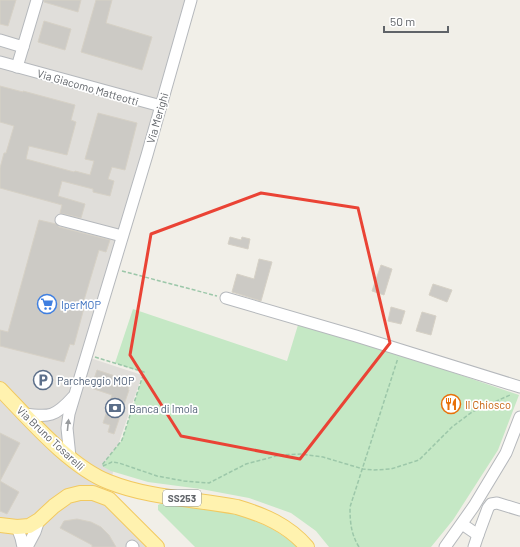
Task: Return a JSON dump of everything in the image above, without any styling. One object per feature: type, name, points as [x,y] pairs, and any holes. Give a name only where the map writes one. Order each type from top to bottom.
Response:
[{"type":"main road","name":"Via Bruno Tosarelli","points":[[0,389],[24,414],[70,457],[98,477],[125,488],[163,496],[238,507],[263,515],[282,525],[293,533],[307,547]]},
{"type":"main road","points":[[0,525],[17,527],[29,526],[39,520],[61,500],[80,492],[93,493],[109,499],[157,547]]},
{"type":"street","points":[[17,66],[37,0]]},
{"type":"street","name":"Via Merighi","points":[[70,457],[66,428],[191,0]]},
{"type":"street","points":[[0,40],[23,47]]},
{"type":"street","name":"Via Giacomo Matteotti","points":[[0,62],[161,106]]},
{"type":"street","points":[[61,220],[122,236]]},
{"type":"street","points":[[226,298],[400,350],[517,390]]},
{"type":"street","points":[[24,414],[41,416],[55,414],[75,395]]},
{"type":"street","points":[[445,547],[474,506],[506,453],[520,417]]},
{"type":"street","points":[[474,547],[488,508],[491,504],[497,503],[520,510]]},
{"type":"street","points":[[27,547],[35,532],[39,520]]},
{"type":"street","points":[[462,524],[478,535]]},
{"type":"street","points":[[17,527],[23,547]]},
{"type":"path","points":[[112,268],[226,298]]},
{"type":"path","points":[[359,547],[354,538],[350,521],[350,507],[400,350]]},
{"type":"path","points":[[86,357],[94,356],[144,372],[122,440],[100,468]]},
{"type":"path","points":[[102,466],[112,462],[119,463],[157,476],[184,481],[209,483],[246,464],[280,455],[301,454],[323,457],[363,469],[391,469],[419,460],[452,427],[472,412],[501,400],[517,390]]},
{"type":"highlighted area","points":[[261,193],[358,208],[390,343],[300,459],[181,436],[130,355],[151,234]]},
{"type":"shaded area","points":[[0,0],[190,0],[90,358],[142,375],[117,448],[107,507],[146,547],[0,547]]},
{"type":"green space","points":[[133,309],[287,361],[298,325],[402,355],[519,395],[498,450],[453,520],[431,547],[329,547],[316,531],[291,513],[249,498],[201,489],[148,482],[111,471],[102,466],[122,440],[144,373],[115,363]]},
{"type":"green space","points":[[162,503],[198,506],[251,519],[283,536],[297,547],[195,547],[158,510],[158,505]]},
{"type":"building","points":[[0,0],[16,0],[8,26],[0,24]]},
{"type":"building","points":[[44,0],[81,0],[78,12],[44,2]]},
{"type":"building","points":[[96,0],[112,0],[106,23],[152,37],[142,70],[81,52]]},
{"type":"building","points":[[44,21],[71,29],[65,50],[38,42]]},
{"type":"building","points":[[0,86],[75,105],[71,120],[76,122],[67,155],[29,146],[26,159],[74,172],[90,175],[94,161],[85,159],[98,113],[137,123],[125,170],[112,167],[108,179],[114,181],[110,196],[93,192],[93,189],[62,181],[58,196],[85,204],[81,218],[60,213],[62,205],[0,188],[0,168],[14,126],[0,122]]},
{"type":"building","points":[[39,220],[56,224],[59,227],[110,240],[106,252],[99,250],[82,307],[84,308],[74,345],[70,344],[64,362],[0,346],[0,330],[8,332]]},
{"type":"building","points":[[230,237],[241,240],[242,237],[250,239],[248,249],[228,244]]},
{"type":"building","points":[[259,259],[272,262],[261,301],[232,292],[237,274],[254,279]]},
{"type":"building","points":[[381,265],[392,269],[384,295],[372,291]]},
{"type":"building","points":[[433,284],[452,290],[447,302],[429,295]]},
{"type":"building","points":[[391,307],[405,311],[401,324],[388,321]]},
{"type":"building","points":[[422,312],[436,316],[431,335],[416,331]]},
{"type":"building","name":"Banca di Imola","points":[[97,370],[130,381],[129,390],[114,434],[108,432],[110,425],[103,423],[112,395],[91,388]]},
{"type":"building","name":"Il Chiosco","points":[[448,396],[458,399],[454,413],[444,410]]},
{"type":"building","points":[[0,433],[20,443],[0,481]]},
{"type":"building","points":[[0,481],[19,492],[7,514],[0,511]]},
{"type":"building","points":[[77,519],[91,522],[101,527],[109,535],[116,547],[92,547],[92,545],[60,528],[64,521]]},
{"type":"place","name":"IperMOP","points":[[47,304]]},
{"type":"place","name":"Parcheggio MOP","points":[[43,380]]},
{"type":"place","name":"Il Chiosco","points":[[451,404]]},
{"type":"place","name":"Banca di Imola","points":[[115,408]]}]
